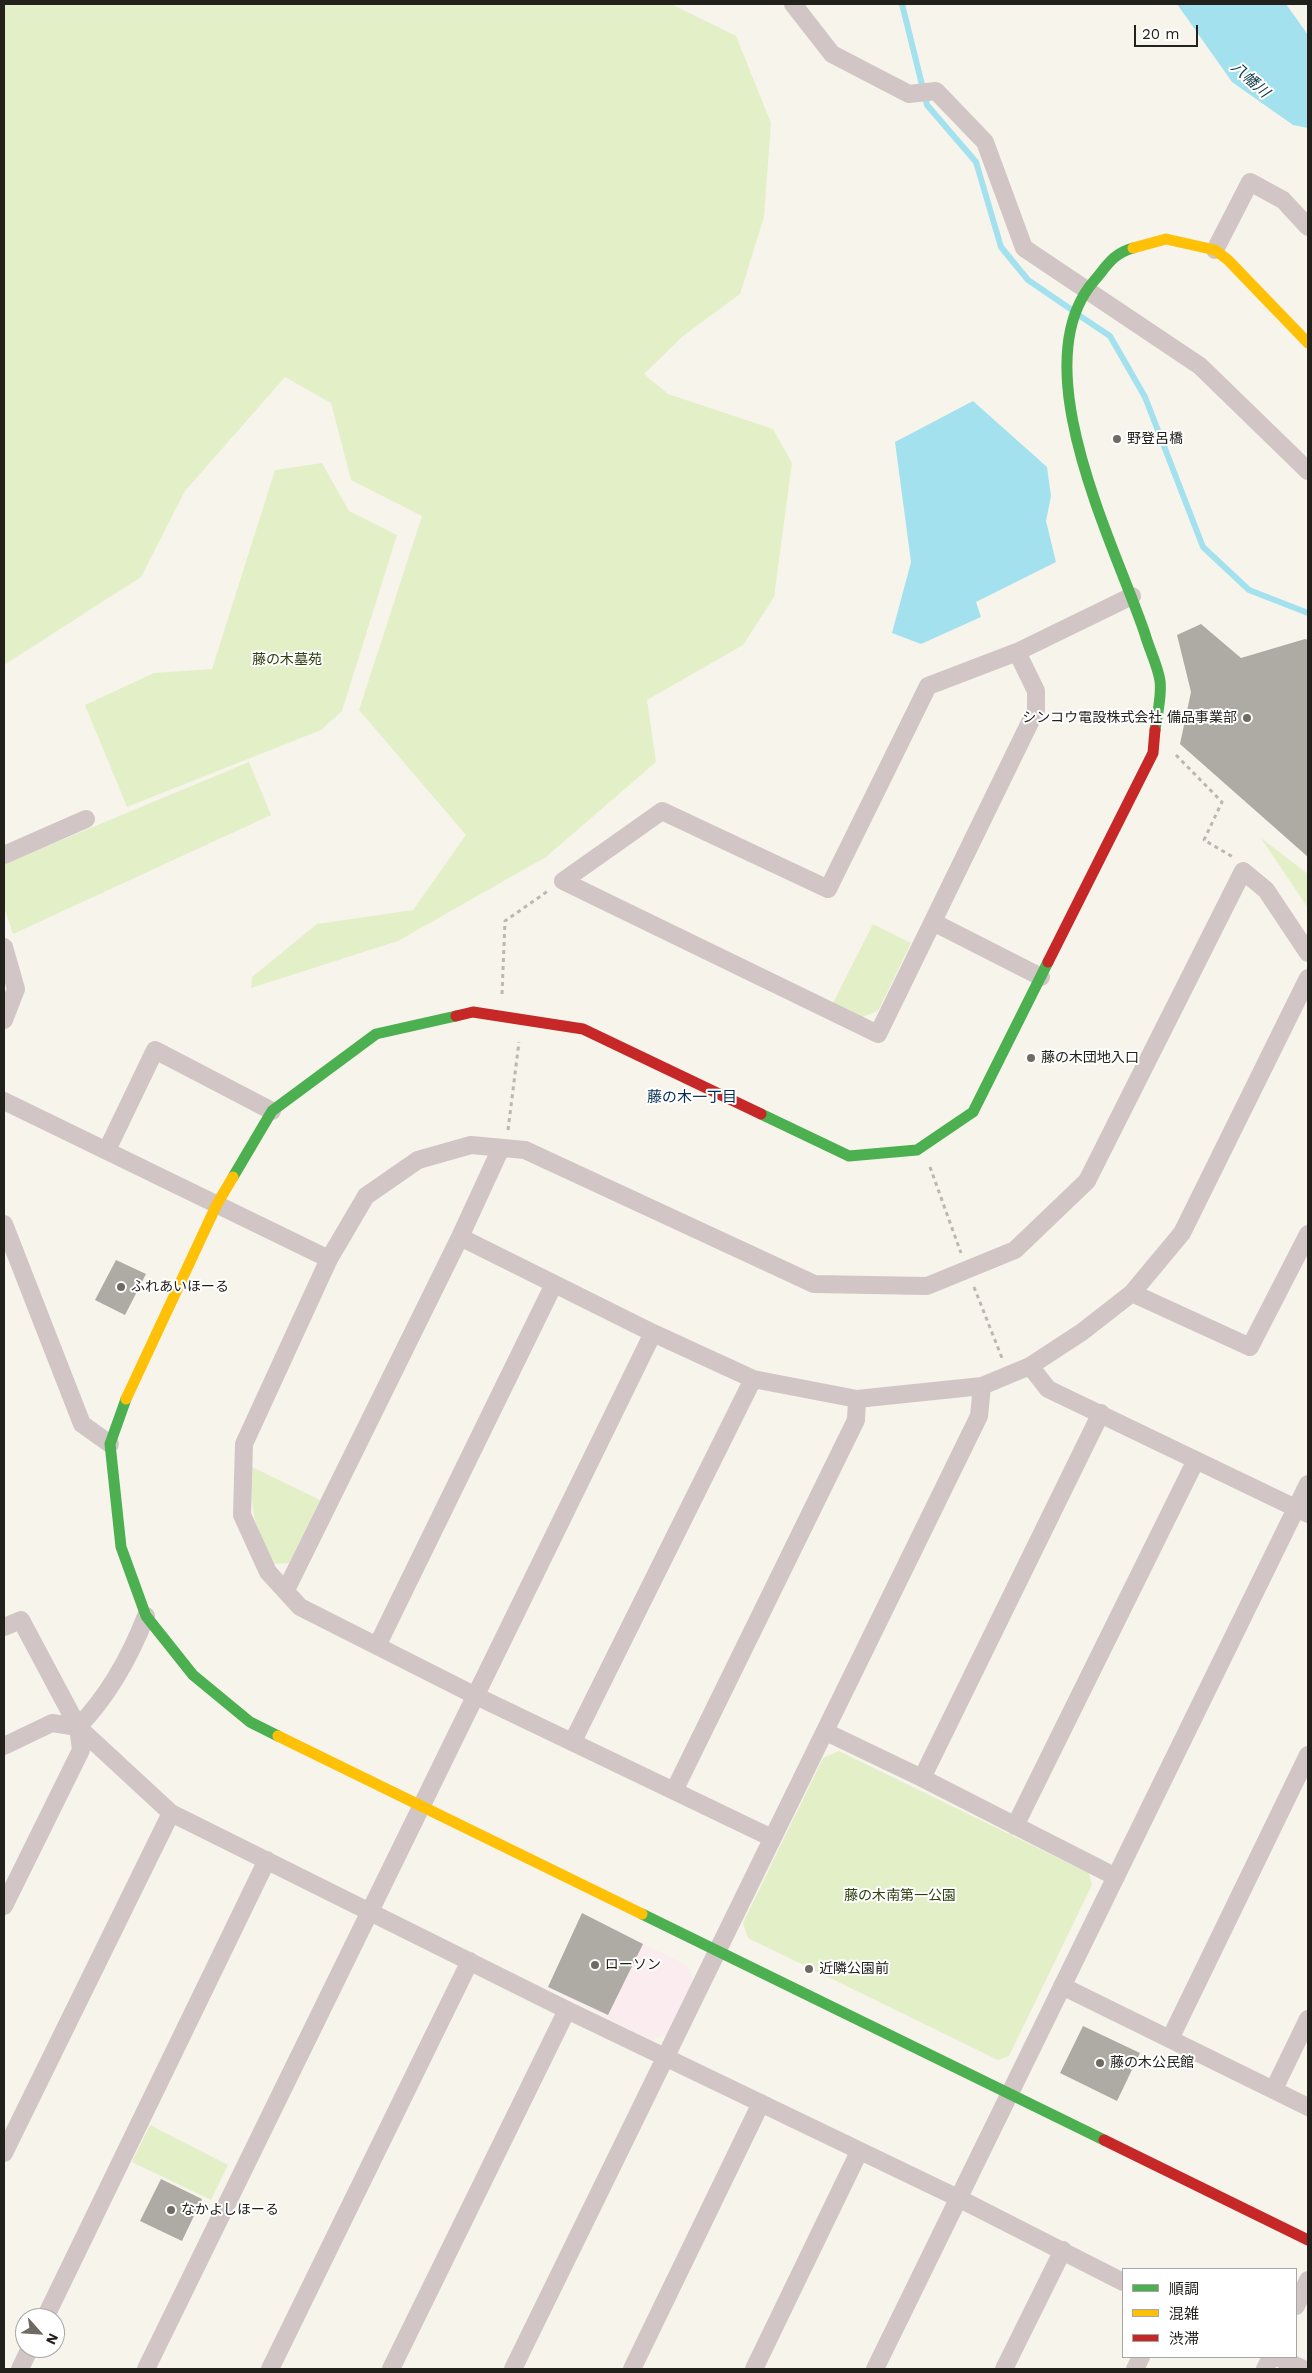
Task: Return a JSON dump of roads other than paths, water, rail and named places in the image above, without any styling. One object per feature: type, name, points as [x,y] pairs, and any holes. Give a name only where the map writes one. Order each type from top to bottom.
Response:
[{"type":"street","points":[[793,4],[832,54],[909,94],[936,91],[985,142],[1024,248],[1084,296],[1200,366],[1308,471]]},
{"type":"street","points":[[1215,250],[1250,182],[1283,200],[1308,227]]},
{"type":"street","points":[[1308,343],[1228,260],[1215,250],[1166,239],[1119,252],[1084,296],[1069,330],[1068,401],[1086,478],[1132,596],[1160,681],[1153,753],[973,1112],[917,1150],[849,1156],[583,1029],[473,1012],[376,1034],[272,1111],[217,1204],[120,1412],[110,1444],[121,1547],[146,1616],[193,1675],[250,1722],[1308,2240]]},
{"type":"street","points":[[1017,652],[1036,692],[1036,710],[878,1034],[563,881],[662,811],[828,889],[928,686],[1017,652],[1132,596]]},
{"type":"street","points":[[4,855],[86,819]]},
{"type":"street","points":[[772,1838],[573,1741],[474,1696],[300,1607],[268,1572],[242,1515],[244,1444],[329,1259],[366,1196],[418,1160],[470,1145],[525,1150],[814,1284],[927,1286],[1014,1250],[1087,1181],[1243,871],[1266,890],[1308,953]]},
{"type":"street","points":[[933,922],[1041,977]]},
{"type":"street","points":[[4,947],[16,989],[4,1020]]},
{"type":"street","points":[[460,1237],[652,1333],[753,1379],[857,1399],[982,1386],[1030,1366],[1082,1332],[1132,1293],[1182,1233],[1308,978]]},
{"type":"street","points":[[107,1150],[154,1050],[272,1111]]},
{"type":"street","points":[[4,1101],[329,1259]]},
{"type":"street","points":[[286,1590],[503,1148]]},
{"type":"street","points":[[4,1224],[82,1424],[110,1444]]},
{"type":"street","points":[[1132,1293],[1250,1346],[1308,1234]]},
{"type":"street","points":[[377,1646],[554,1284]]},
{"type":"street","points":[[146,2369],[652,1333]]},
{"type":"street","points":[[1030,1366],[1048,1389],[1302,1511]]},
{"type":"street","points":[[573,1741],[753,1379]]},
{"type":"street","points":[[513,2369],[979,1416],[982,1386]]},
{"type":"street","points":[[674,1790],[856,1420],[857,1399]]},
{"type":"street","points":[[922,1778],[1101,1413]]},
{"type":"street","points":[[1015,1826],[1196,1460]]},
{"type":"street","points":[[874,2369],[1116,1877],[1302,1511],[1308,1484]]},
{"type":"street","points":[[78,1726],[98,1706],[135,1644],[146,1616]]},
{"type":"street","points":[[4,1627],[21,1620],[78,1726],[171,1813],[567,2010],[958,2198],[1122,2281]]},
{"type":"street","points":[[4,1746],[52,1723],[78,1726]]},
{"type":"street","points":[[4,1906],[10,1880],[81,1750],[78,1726]]},
{"type":"street","points":[[826,1732],[922,1778],[1116,1877]]},
{"type":"street","points":[[1170,2039],[1308,1756]]},
{"type":"street","points":[[4,2153],[171,1813]]},
{"type":"street","points":[[50,2308],[267,1860]]},
{"type":"street","points":[[270,2369],[470,1961]]},
{"type":"street","points":[[1062,1986],[1308,2107]]},
{"type":"street","points":[[391,2369],[567,2010]]},
{"type":"street","points":[[1274,2089],[1308,2019]]},
{"type":"street","points":[[632,2369],[761,2103]]},
{"type":"street","points":[[754,2369],[859,2152]]},
{"type":"street","points":[[1004,2369],[1062,2250]]},
{"type":"street","points":[[1297,2304],[1308,2280]]},
{"type":"street","points":[[1279,2358],[1302,2369]]},
{"type":"water","name":"八幡川","points":[[1177,4],[1286,4],[1308,35],[1308,128],[1293,125],[1232,82]]},
{"type":"water","points":[[973,401],[1047,467],[1051,496],[1046,521],[1056,562],[976,602],[981,617],[921,644],[892,633],[911,562],[895,442]]},
{"type":"waterway","points":[[902,4],[927,105],[976,162],[1001,247],[1028,280],[1072,310]]},
{"type":"waterway","points":[[1080,316],[1110,336],[1145,397],[1203,547],[1249,590],[1308,613]]},
{"type":"place","name":"野登呂橋","points":[[1117,439]]},
{"type":"place","name":"シンコウ電設株式会社 備品事業部","points":[[1247,718]]},
{"type":"place","name":"藤の木団地入口","points":[[1031,1058]]},
{"type":"place","name":"ふれあいほーる","points":[[121,1287]]},
{"type":"place","name":"ローソン","points":[[595,1965]]},
{"type":"place","name":"近隣公園前","points":[[809,1969]]},
{"type":"place","name":"藤の木公民館","points":[[1100,2063]]},
{"type":"place","name":"なかよしほーる","points":[[171,2210]]},
{"type":"district","name":"藤の木一丁目","points":[[692,1098]]},
{"type":"park label","name":"藤の木墓苑","points":[[287,660]]},
{"type":"park label","name":"藤の木南第一公園","points":[[900,1896]]}]
